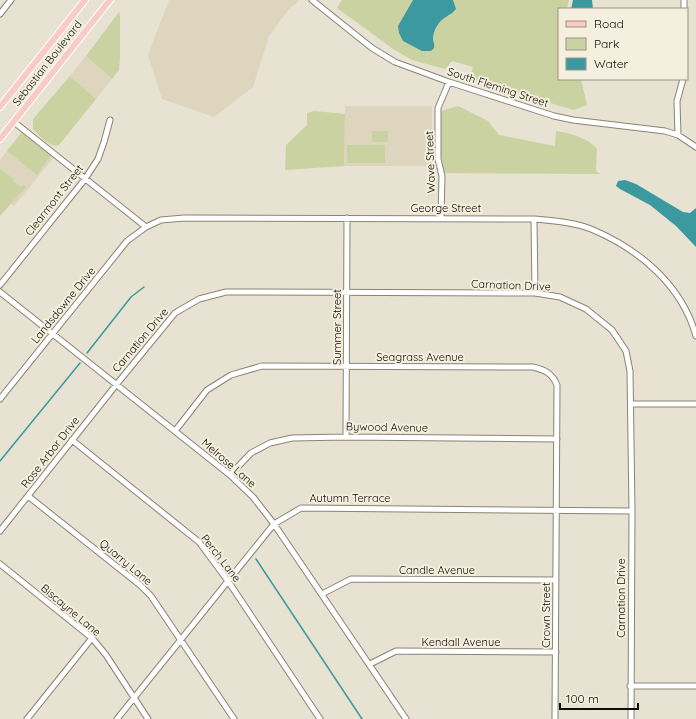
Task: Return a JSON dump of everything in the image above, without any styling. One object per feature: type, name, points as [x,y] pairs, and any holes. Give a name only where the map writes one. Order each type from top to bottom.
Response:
[{"type":"main road","name":"Sebastian Boulevard","points":[[0,107],[85,0]]},
{"type":"main road","name":"Sebastian Boulevard","points":[[0,139],[110,0]]},
{"type":"street","name":"South Fleming Street","points":[[312,0],[372,48],[395,62],[449,82],[554,116],[574,120],[665,131],[678,135],[696,147]]},
{"type":"street","points":[[0,14],[8,1]]},
{"type":"street","points":[[678,135],[677,101],[683,80]]},
{"type":"street","name":"Wave Street","points":[[441,218],[442,176],[438,159],[438,108],[449,82]]},
{"type":"street","name":"Clearmont Street","points":[[0,285],[85,179],[98,159],[110,120]]},
{"type":"street","points":[[14,122],[146,227]]},
{"type":"street","name":"George Street","points":[[146,227],[161,220],[184,218],[441,218],[534,219],[560,222],[590,229],[621,244],[648,262],[675,292],[692,323],[696,336]]},
{"type":"street","name":"Summer Street","points":[[346,437],[347,218]]},
{"type":"street","points":[[534,219],[535,293]]},
{"type":"street","name":"Landsdowne Drive","points":[[0,399],[127,240],[146,227]]},
{"type":"street","name":"Melrose Lane","points":[[0,292],[230,474],[253,497],[274,524],[406,719]]},
{"type":"street","name":"Carnation Drive","points":[[116,384],[175,313],[199,299],[226,292],[535,293],[560,297],[586,309],[612,330],[626,352],[630,371],[632,511],[631,719]]},
{"type":"street","name":"Seagrass Avenue","points":[[175,431],[207,390],[231,375],[262,366],[533,367],[546,371],[553,377],[557,385],[556,510]]},
{"type":"street","name":"Rose Arbor Drive","points":[[0,531],[116,384]]},
{"type":"street","points":[[631,404],[696,404]]},
{"type":"street","name":"Bywood Avenue","points":[[230,474],[251,453],[270,443],[292,438],[346,437],[557,439]]},
{"type":"street","name":"Perch Lane","points":[[72,440],[199,542],[228,581],[320,719]]},
{"type":"street","name":"Quarry Lane","points":[[28,496],[140,585],[151,596],[234,719]]},
{"type":"street","name":"Autumn Terrace","points":[[117,719],[274,524],[301,508],[632,511]]},
{"type":"street","name":"Crown Street","points":[[555,719],[556,510]]},
{"type":"street","name":"Biscayne Lane","points":[[0,564],[92,638],[106,655],[148,719]]},
{"type":"street","name":"Candle Avenue","points":[[322,594],[351,580],[556,580]]},
{"type":"street","points":[[27,719],[92,638]]},
{"type":"street","name":"Kendall Avenue","points":[[370,664],[396,651],[556,652]]},
{"type":"street","points":[[630,686],[696,686]]},
{"type":"shaded area","points":[[169,0],[299,1],[289,9],[269,36],[253,87],[214,117],[162,99],[148,55]]},
{"type":"shaded area","points":[[86,56],[112,79],[96,99],[70,76]]},
{"type":"shaded area","points":[[345,106],[432,106],[432,166],[344,166]]},
{"type":"shaded area","points":[[22,132],[54,157],[14,206],[0,196],[0,160]]},
{"type":"green space","points":[[342,0],[569,0],[567,8],[558,8],[558,80],[581,80],[587,105],[574,110],[469,79],[473,67],[452,61],[445,69],[412,60],[393,49],[337,8]]},
{"type":"green space","points":[[119,12],[119,70],[112,79],[86,56]]},
{"type":"green space","points":[[70,76],[96,99],[59,145],[56,146],[45,141],[33,129],[33,119]]},
{"type":"green space","points":[[458,106],[488,121],[499,135],[555,146],[556,131],[584,139],[597,149],[596,170],[601,174],[444,173],[441,152],[441,111]]},
{"type":"green space","points":[[314,111],[345,114],[344,166],[285,170],[286,145],[307,125],[307,113]]},
{"type":"green space","points":[[372,131],[388,131],[388,142],[372,142]]},
{"type":"green space","points":[[22,132],[51,155],[37,175],[7,151]]},
{"type":"green space","points":[[347,145],[385,145],[385,163],[347,163]]},
{"type":"green space","points":[[0,169],[14,179],[13,181],[21,187],[23,185],[26,187],[0,216]]},
{"type":"water","points":[[413,0],[453,0],[456,9],[443,19],[437,26],[433,36],[434,48],[431,51],[422,51],[403,41],[399,33],[398,26]]},
{"type":"water","points":[[573,0],[592,0],[593,8],[571,8]]},
{"type":"water","points":[[625,180],[636,184],[683,212],[690,213],[696,208],[696,247],[676,226],[650,205],[616,186],[618,181]]},
{"type":"waterway","points":[[87,353],[131,297],[144,287]]},
{"type":"waterway","points":[[0,461],[80,363]]},
{"type":"waterway","points":[[256,559],[362,719]]}]
